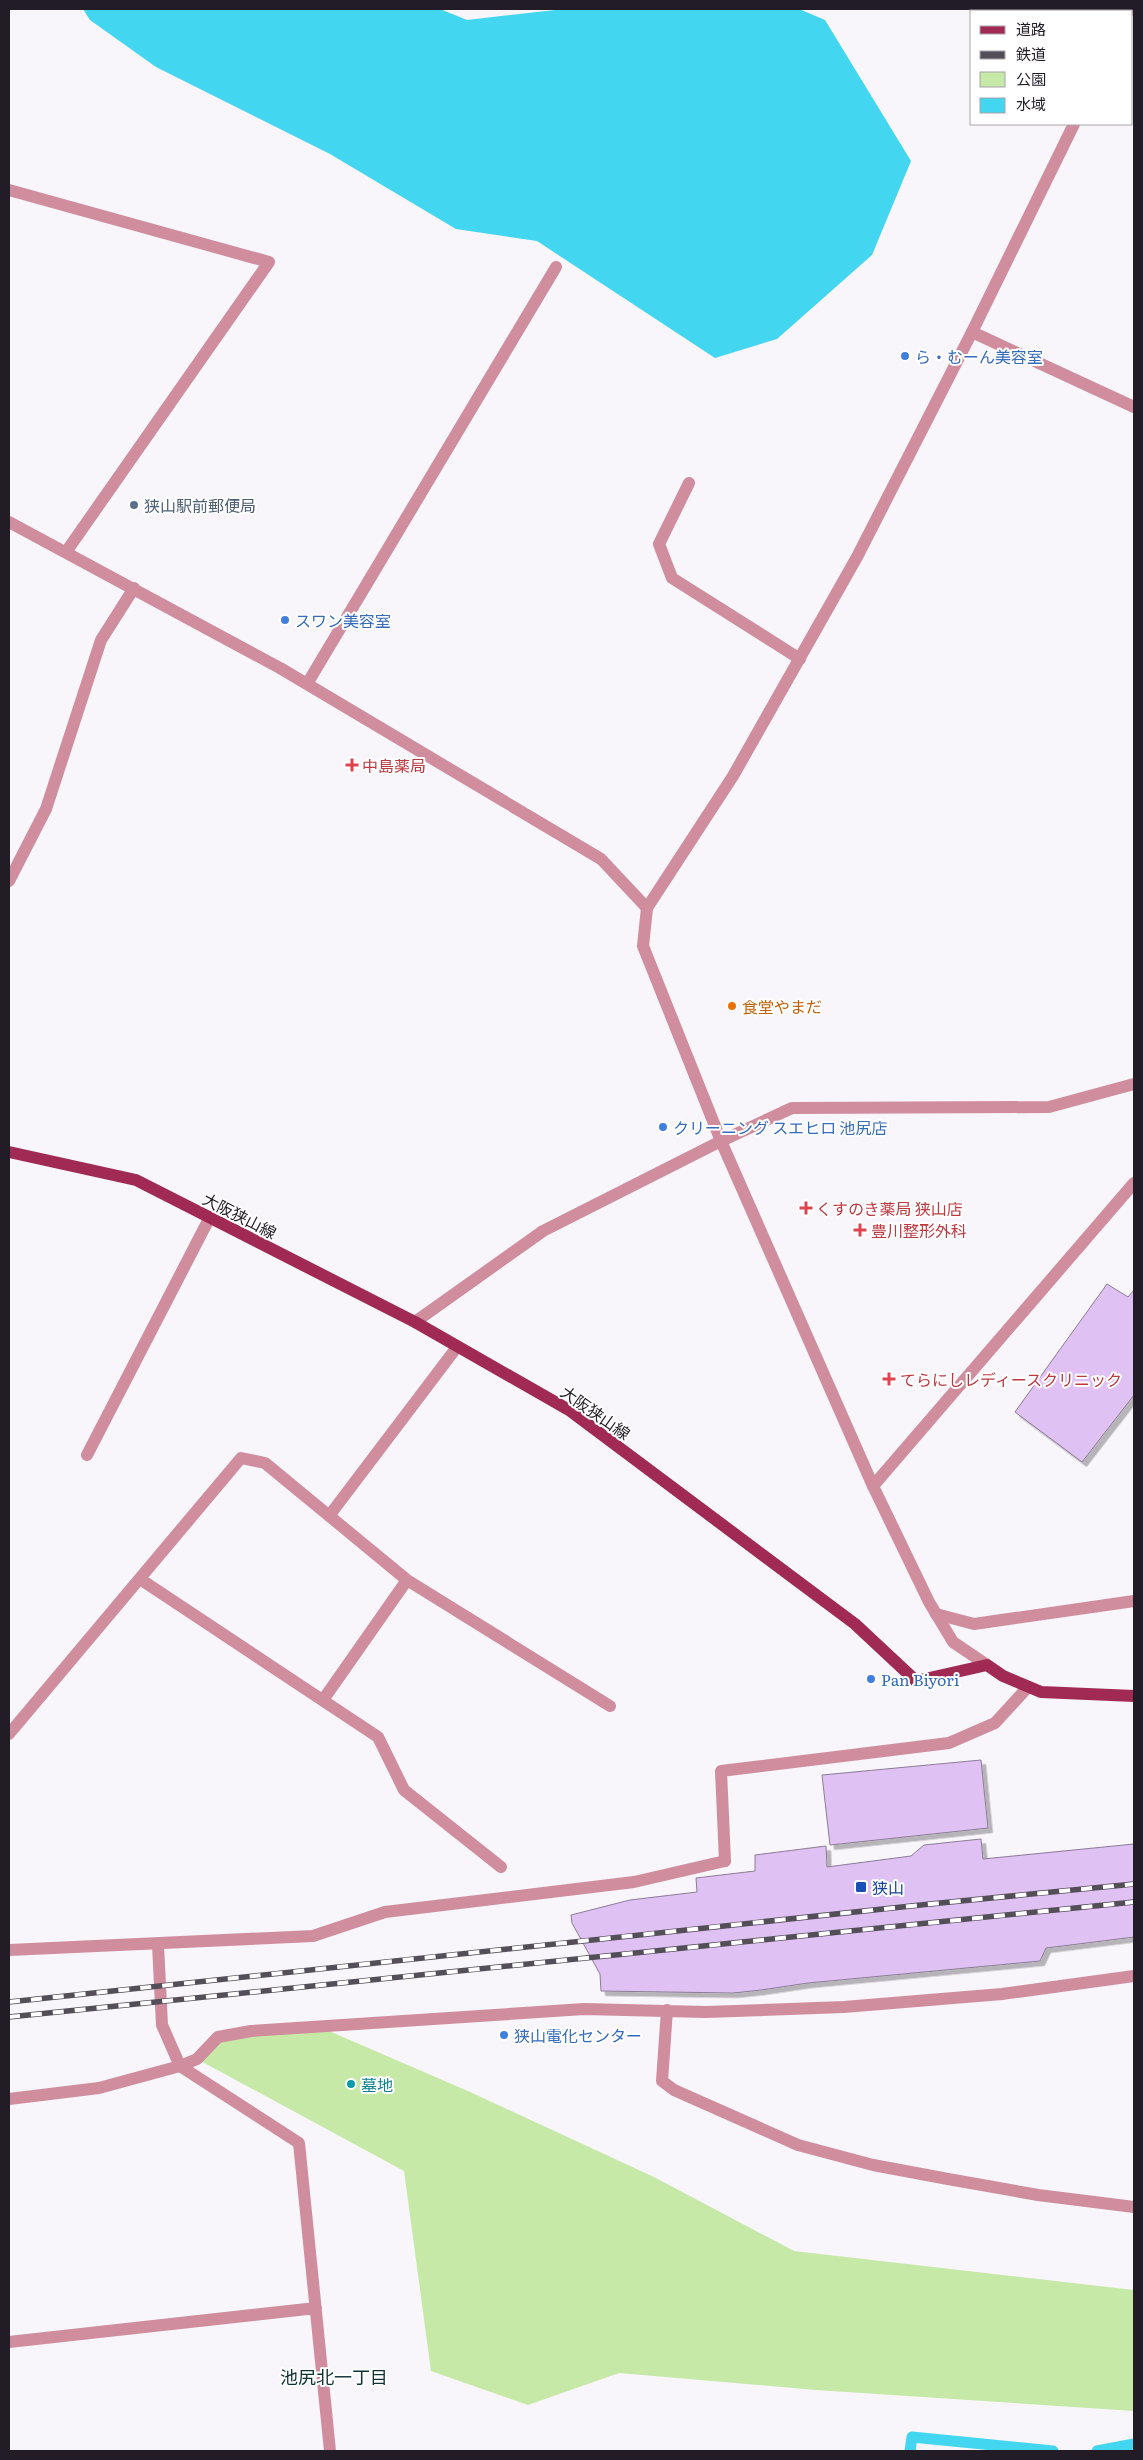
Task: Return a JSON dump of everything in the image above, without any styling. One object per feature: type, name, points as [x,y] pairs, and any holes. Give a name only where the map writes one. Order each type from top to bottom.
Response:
[{"type":"main road","name":"大阪狭山線","points":[[9,1152],[136,1180],[415,1322],[569,1410],[855,1624],[916,1681],[987,1665]]},
{"type":"main road","points":[[987,1665],[1003,1676],[1040,1692],[1134,1696]]},
{"type":"street","points":[[987,1665],[953,1642],[936,1614],[873,1486],[721,1141],[644,946],[647,908],[733,776],[857,557],[972,332],[1074,125]]},
{"type":"street","points":[[9,190],[270,262],[66,552]]},
{"type":"street","points":[[307,684],[556,267]]},
{"type":"street","points":[[972,332],[1134,407]]},
{"type":"street","points":[[689,483],[659,544],[672,578],[800,659]]},
{"type":"street","points":[[9,522],[134,588],[307,684],[601,859],[647,908]]},
{"type":"street","points":[[9,881],[46,809],[102,640],[134,588]]},
{"type":"street","points":[[415,1322],[543,1230],[721,1141],[792,1108],[1049,1107],[1134,1084]]},
{"type":"street","points":[[873,1486],[1134,1183]]},
{"type":"street","points":[[87,1456],[210,1217]]},
{"type":"street","points":[[329,1516],[457,1347]]},
{"type":"street","points":[[9,1734],[241,1458],[265,1463],[406,1580],[610,1706]]},
{"type":"street","points":[[140,1578],[378,1737],[404,1790],[501,1866]]},
{"type":"street","points":[[323,1700],[406,1580]]},
{"type":"street","points":[[936,1614],[974,1624],[1134,1601]]},
{"type":"street","points":[[9,1950],[158,1945],[313,1936],[385,1912],[634,1882],[724,1861],[721,1772],[949,1743],[995,1723],[1028,1687]]},
{"type":"street","points":[[158,1945],[162,2025],[180,2066],[300,2143],[330,2451]]},
{"type":"street","points":[[9,2099],[99,2088],[180,2066],[197,2059],[218,2037],[251,2031],[537,2011],[621,2008],[706,2012],[844,2007],[1002,1994],[1134,1976]]},
{"type":"street","points":[[667,2010],[662,2081],[674,2090],[760,2130],[798,2145],[873,2165],[1038,2195],[1134,2207]]},
{"type":"street","points":[[9,2342],[316,2308]]},
{"type":"green space","points":[[315,2025],[468,2091],[654,2177],[794,2251],[1134,2290],[1134,2411],[816,2390],[619,2373],[528,2405],[431,2371],[404,2171],[197,2059],[218,2037]]},
{"type":"water","points":[[83,9],[440,9],[467,20],[564,9],[799,9],[825,20],[911,161],[872,255],[777,339],[715,358],[537,241],[456,229],[330,154],[156,67],[90,20]]},
{"type":"building","points":[[1107,1284],[1128,1297],[1134,1290],[1134,1395],[1082,1462],[1015,1412]]},
{"type":"building","points":[[981,1760],[988,1828],[830,1845],[822,1775]]},
{"type":"building","points":[[981,1839],[983,1859],[1134,1844],[1134,1937],[1046,1948],[1040,1961],[808,1983],[733,1993],[601,1991],[600,1974],[572,1923],[571,1915],[630,1900],[697,1892],[696,1878],[755,1871],[755,1855],[826,1846],[827,1867],[911,1856],[924,1845]]},
{"type":"waterway","points":[[910,2451],[912,2437],[1053,2451]]},
{"type":"waterway","points":[[1097,2451],[1134,2444]]},
{"type":"railway","points":[[9,2002],[1134,1884]]},
{"type":"railway","points":[[9,2017],[1134,1902]]},
{"type":"place","name":"ら・むーん美容室","points":[[905,356]]},
{"type":"place","name":"狭山駅前郵便局","points":[[134,505]]},
{"type":"place","name":"スワン美容室","points":[[285,620]]},
{"type":"place","name":"中島薬局","points":[[352,765]]},
{"type":"place","name":"食堂やまだ","points":[[732,1006]]},
{"type":"place","name":"クリーニング スエヒロ 池尻店","points":[[663,1127]]},
{"type":"place","name":"くすのき薬局 狭山店","points":[[806,1208]]},
{"type":"place","name":"豊川整形外科","points":[[860,1230]]},
{"type":"place","name":"てらにしレディースクリニック","points":[[889,1379]]},
{"type":"place","name":"Pan Biyori","points":[[871,1679]]},
{"type":"place","name":"狭山","points":[[861,1887]]},
{"type":"place","name":"狭山電化センター","points":[[504,2035]]},
{"type":"place","name":"墓地","points":[[351,2084]]},
{"type":"district","name":"池尻北一丁目","points":[[334,2376]]}]
